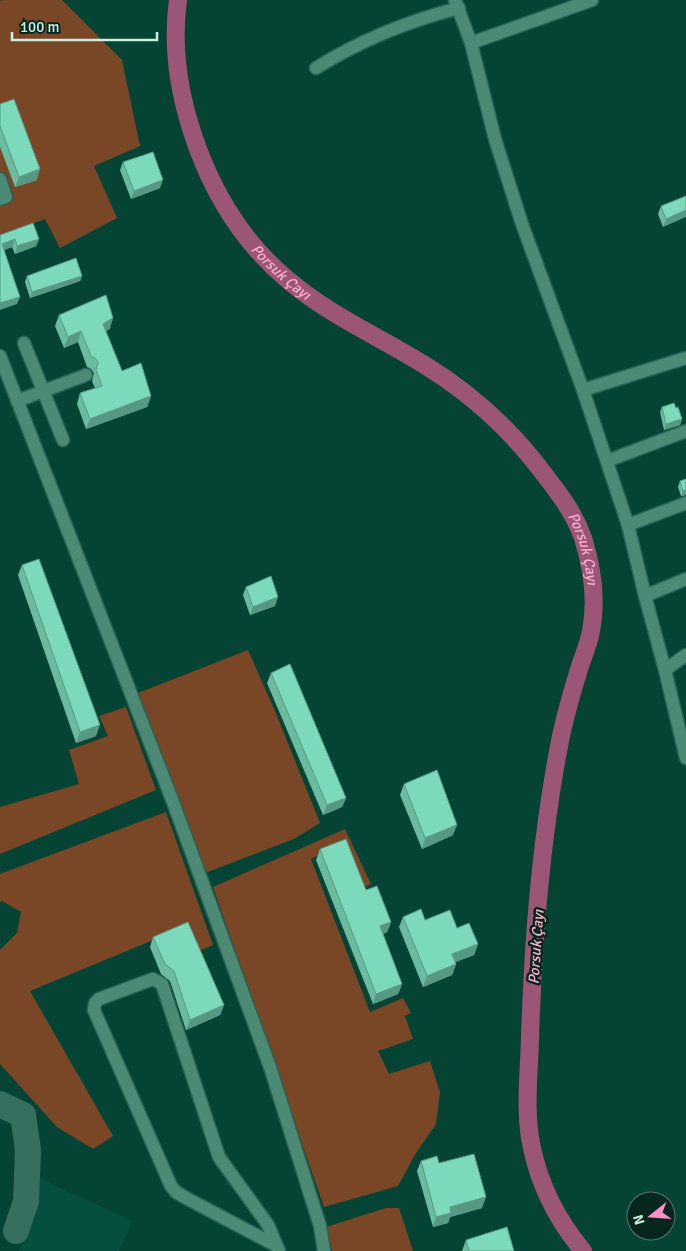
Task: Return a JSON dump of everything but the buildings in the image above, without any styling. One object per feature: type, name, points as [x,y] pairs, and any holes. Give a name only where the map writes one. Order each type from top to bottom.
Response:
[{"type":"street","points":[[471,43],[592,0]]},
{"type":"street","points":[[316,68],[382,33],[457,4],[471,43],[495,139],[522,224],[583,390],[628,525],[644,596],[682,721],[686,758]]},
{"type":"street","points":[[0,179],[6,197],[0,199]]},
{"type":"street","points":[[24,344],[63,440]]},
{"type":"street","points":[[0,356],[173,802],[267,1058],[320,1226],[324,1251]]},
{"type":"street","points":[[583,390],[686,358]]},
{"type":"street","points":[[16,401],[86,375]]},
{"type":"street","points":[[607,461],[686,431]]},
{"type":"street","points":[[628,525],[686,503]]},
{"type":"street","points":[[644,596],[686,579]]},
{"type":"street","points":[[665,670],[686,656]]},
{"type":"street","points":[[153,979],[162,984],[219,1157],[268,1225],[278,1248],[186,1198],[176,1192],[171,1186],[94,1010],[95,1003],[99,999],[153,979]]},
{"type":"street","points":[[244,1228],[258,1211]]},
{"type":"shaded area","points":[[62,0],[122,60],[140,146],[94,166],[117,218],[60,248],[45,219],[0,236],[0,1]]},
{"type":"shaded area","points":[[248,650],[320,823],[294,839],[205,873],[138,693]]},
{"type":"shaded area","points":[[126,707],[156,790],[0,854],[0,807],[79,784],[69,750],[108,736],[99,716]]},
{"type":"shaded area","points":[[166,812],[213,945],[197,952],[180,929],[30,991],[113,1136],[93,1149],[57,1127],[0,1064],[0,950],[17,933],[21,912],[2,901],[0,902],[0,874]]},
{"type":"shaded area","points":[[345,829],[371,884],[362,888],[335,846],[311,859],[370,1012],[403,998],[411,1013],[405,1016],[413,1039],[378,1051],[389,1074],[430,1061],[440,1092],[436,1124],[416,1153],[398,1186],[324,1207],[213,887]]},
{"type":"shaded area","points":[[39,1178],[132,1221],[119,1251],[19,1251],[36,1217]]},
{"type":"shaded area","points":[[386,1208],[399,1208],[413,1251],[332,1251],[326,1227]]},
{"type":"waterway","name":"Porsuk Çayı","points":[[178,0],[176,19],[177,57],[186,113],[198,149],[214,186],[246,237],[273,266],[304,293],[337,315],[440,375],[502,425],[553,486],[570,511],[583,538],[593,584],[593,620],[589,640],[563,727],[548,811],[536,925],[528,1080],[528,1121],[535,1162],[545,1189],[558,1215],[583,1251]]},
{"type":"taxiway","points":[[0,1104],[23,1115],[28,1150],[26,1201],[16,1231]]}]
